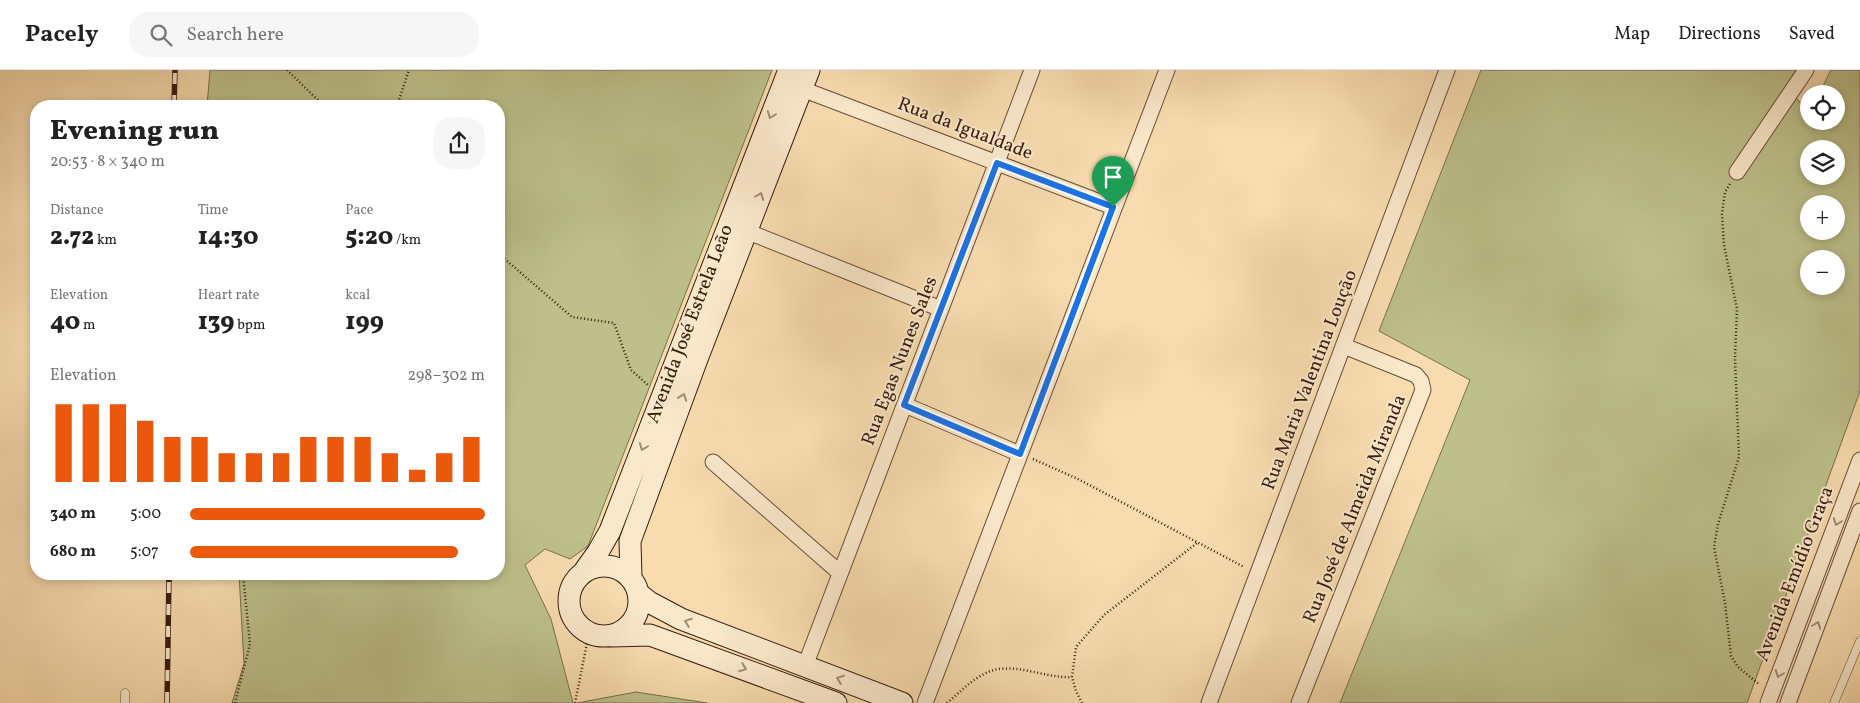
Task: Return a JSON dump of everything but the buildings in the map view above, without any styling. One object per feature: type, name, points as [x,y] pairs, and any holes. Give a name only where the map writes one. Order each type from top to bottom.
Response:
[{"type":"street","name":"Avenida José Estrela Leão","points":[[583,573],[610,531],[789,70]]},
{"type":"street","name":"Rua Egas Nunes Sales","points":[[805,666],[1032,70]]},
{"type":"street","points":[[925,703],[1113,207],[1167,70]]},
{"type":"street","name":"Rua Maria Valentina Loução","points":[[1209,703],[1447,70]]},
{"type":"street","points":[[1738,172],[1806,70]]},
{"type":"street","name":"Avenida José Estrela Leão","points":[[635,586],[630,541],[805,79]]},
{"type":"street","name":"Rua da Igualdade","points":[[805,79],[997,163],[1113,207]]},
{"type":"street","points":[[746,231],[941,308]]},
{"type":"street","name":"Rua José de Almeida Miranda","points":[[1299,703],[1423,390],[1421,381],[1416,375],[1344,346]]},
{"type":"street","points":[[904,405],[1020,454]]},
{"type":"street","name":"Avenida Emídio Graça","points":[[1770,698],[1860,460]]},
{"type":"street","points":[[713,462],[840,574]]},
{"type":"street","name":"Avenida Emídio Graça","points":[[1788,703],[1860,511]]},
{"type":"street","points":[[836,703],[650,635],[600,637],[589,633],[579,626],[572,616],[569,604],[570,592],[575,581],[583,573],[598,567],[613,566],[649,602],[681,619],[902,703]]},
{"type":"street","points":[[612,636],[622,632],[634,620],[640,605],[635,586]]},
{"type":"lane","points":[[1834,703],[1860,641]]},
{"type":"lane","points":[[125,693],[125,703]]},
{"type":"path","points":[[287,70],[318,100]]},
{"type":"path","points":[[399,100],[409,70]]},
{"type":"path","points":[[1738,172],[1725,192],[1722,214],[1724,245],[1737,309],[1734,358],[1739,457],[1718,524],[1714,547],[1725,603],[1731,656],[1770,698]]},
{"type":"path","points":[[505,259],[572,317],[614,323],[631,370],[662,398]]},
{"type":"path","points":[[1020,454],[1078,479],[1258,574]]},
{"type":"path","points":[[1082,703],[1072,678],[1076,647],[1104,615],[1197,543]]},
{"type":"path","points":[[235,703],[250,644],[244,580]]},
{"type":"path","points":[[575,703],[589,633]]},
{"type":"path","points":[[946,703],[984,673],[998,670],[1016,669],[1060,678],[1072,678]]},
{"type":"green space","points":[[210,70],[772,70],[588,546],[570,559],[545,549],[525,565],[551,619],[573,703],[232,703],[244,664],[239,580],[505,580],[505,100],[208,100]]},
{"type":"green space","points":[[1481,70],[1796,70],[1786,86],[1800,102],[1800,130],[1845,130],[1845,85],[1824,85],[1831,70],[1860,70],[1860,391],[1747,703],[1340,703],[1470,380],[1379,331]]},
{"type":"green space","points":[[636,692],[707,703],[577,703]]},
{"type":"railway","points":[[174,100],[175,70]]},
{"type":"railway","points":[[167,703],[169,580]]},
{"type":"route","points":[[997,163],[1113,207],[1020,454],[904,405],[997,163]]}]
